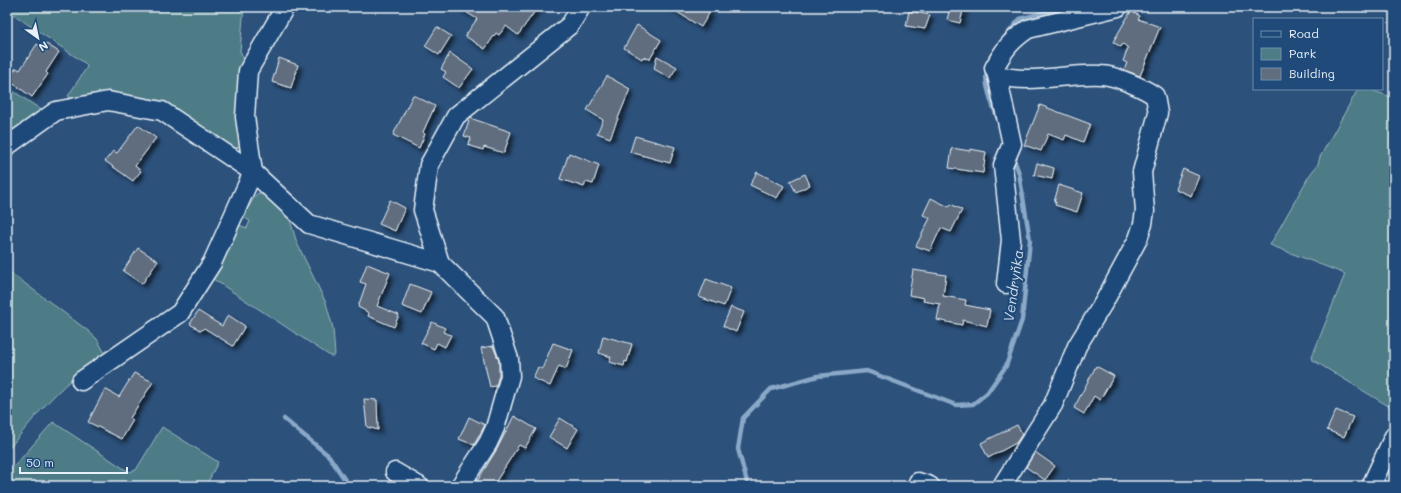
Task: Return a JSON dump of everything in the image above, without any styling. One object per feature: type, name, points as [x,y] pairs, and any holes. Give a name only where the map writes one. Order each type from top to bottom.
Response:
[{"type":"street","points":[[81,381],[180,313],[212,263],[253,172],[245,117],[248,71],[285,7]]},
{"type":"street","points":[[460,486],[488,443],[495,428],[510,376],[510,368],[509,359],[495,317],[440,263],[423,210],[429,165],[456,116],[570,25],[581,7]]},
{"type":"street","points":[[1006,284],[1011,240],[1003,166],[1008,152],[997,75],[994,68],[1005,48],[1028,29],[1118,7]]},
{"type":"street","points":[[997,75],[1013,80],[1103,74],[1148,90],[1155,96],[1158,113],[1142,172],[1145,211],[1143,224],[1138,239],[1104,302],[1077,346],[1053,405],[1003,485]]},
{"type":"street","points":[[7,146],[56,111],[108,101],[162,111],[253,172],[309,224],[440,263]]},
{"type":"street","points":[[1371,486],[1394,436]]},
{"type":"street","points":[[395,472],[420,486]]},
{"type":"green space","points":[[7,7],[244,7],[240,51],[244,59],[239,93],[241,140],[239,147],[233,149],[154,101],[72,99],[68,96],[87,67],[86,64],[7,10]]},
{"type":"green space","points":[[7,87],[43,111],[7,138]]},
{"type":"green space","points":[[1357,90],[1371,90],[1394,98],[1394,398],[1390,407],[1311,359],[1345,274],[1270,245],[1309,176],[1318,164],[1320,157]]},
{"type":"green space","points":[[258,193],[268,197],[289,217],[297,243],[326,303],[333,328],[335,355],[333,356],[330,356],[210,277],[239,225],[247,228],[250,221],[243,217]]},
{"type":"green space","points":[[7,270],[87,330],[97,339],[106,355],[91,364],[64,386],[40,411],[7,451]]},
{"type":"green space","points":[[53,422],[129,472],[136,470],[162,427],[218,462],[206,486],[7,486],[7,476],[10,471]]},
{"type":"building","points":[[458,7],[538,7],[518,35],[506,26],[499,35],[496,33],[485,49],[465,36],[477,19]]},
{"type":"building","points":[[669,7],[702,7],[710,12],[701,27]]},
{"type":"building","points":[[950,7],[964,7],[960,23],[947,20]]},
{"type":"building","points":[[909,11],[930,15],[925,29],[906,26]]},
{"type":"building","points":[[1131,11],[1140,16],[1138,19],[1160,27],[1140,76],[1124,70],[1127,63],[1123,61],[1128,48],[1123,44],[1121,47],[1113,42]]},
{"type":"building","points":[[637,25],[661,40],[650,59],[643,57],[642,59],[624,48]]},
{"type":"building","points":[[437,27],[451,36],[439,55],[425,46]]},
{"type":"building","points":[[45,43],[59,52],[46,72],[48,74],[32,97],[8,80],[16,68],[20,70],[37,44],[42,47]]},
{"type":"building","points":[[450,53],[473,69],[459,88],[443,77],[446,72],[441,69]]},
{"type":"building","points":[[657,56],[677,67],[670,78],[654,69]]},
{"type":"building","points":[[279,58],[298,65],[291,88],[272,82]]},
{"type":"building","points":[[607,76],[630,89],[610,138],[597,133],[603,120],[587,110]]},
{"type":"building","points":[[413,95],[435,106],[423,132],[425,134],[419,148],[393,135]]},
{"type":"building","points":[[1040,105],[1090,124],[1083,142],[1066,135],[1064,140],[1048,134],[1041,151],[1024,145]]},
{"type":"building","points":[[470,118],[511,132],[504,153],[484,147],[483,150],[468,145],[471,138],[464,136]]},
{"type":"building","points":[[138,125],[156,138],[135,166],[141,171],[133,181],[105,161],[113,151],[117,153]]},
{"type":"building","points":[[635,136],[675,147],[670,163],[630,152]]},
{"type":"building","points":[[952,148],[986,152],[983,173],[949,168]]},
{"type":"building","points":[[569,153],[599,165],[593,184],[586,182],[584,187],[560,179]]},
{"type":"building","points":[[1037,163],[1054,168],[1052,179],[1034,175]]},
{"type":"building","points":[[1183,169],[1199,176],[1191,196],[1175,189]]},
{"type":"building","points":[[757,172],[784,186],[777,198],[750,185]]},
{"type":"building","points":[[805,174],[810,185],[796,192],[790,181]]},
{"type":"building","points":[[1059,185],[1083,193],[1077,212],[1055,205],[1056,202],[1054,202]]},
{"type":"building","points":[[931,198],[949,207],[951,204],[962,210],[951,232],[941,228],[930,251],[916,246],[930,218],[923,215]]},
{"type":"building","points":[[390,200],[405,208],[395,231],[379,224]]},
{"type":"building","points":[[138,248],[158,261],[142,284],[123,271]]},
{"type":"building","points":[[367,264],[390,273],[377,306],[399,315],[394,327],[368,316],[369,313],[358,307],[366,284],[360,282]]},
{"type":"building","points":[[913,270],[946,275],[943,296],[966,300],[965,305],[990,310],[987,326],[963,320],[962,325],[937,320],[940,304],[923,301],[924,298],[909,295]]},
{"type":"building","points":[[706,279],[731,288],[724,306],[699,297]]},
{"type":"building","points":[[410,284],[431,292],[422,314],[402,306]]},
{"type":"building","points":[[731,307],[744,312],[736,332],[723,326]]},
{"type":"building","points":[[198,311],[222,326],[228,315],[245,326],[233,346],[204,328],[201,331],[190,324]]},
{"type":"building","points":[[432,322],[445,328],[443,332],[451,335],[445,347],[437,343],[434,349],[421,343]]},
{"type":"building","points":[[603,336],[632,344],[627,362],[625,361],[624,366],[609,362],[611,357],[599,353]]},
{"type":"building","points":[[553,343],[573,350],[566,369],[559,366],[550,386],[533,378],[538,367],[542,369]]},
{"type":"building","points":[[493,346],[499,361],[499,375],[496,386],[490,387],[481,348]]},
{"type":"building","points":[[1096,366],[1114,376],[1100,400],[1094,396],[1084,414],[1074,408]]},
{"type":"building","points":[[134,373],[153,382],[130,418],[133,420],[122,439],[88,422],[105,389],[119,397]]},
{"type":"building","points":[[364,399],[377,400],[378,430],[367,427]]},
{"type":"building","points":[[1336,410],[1353,417],[1344,437],[1327,430]]},
{"type":"building","points":[[514,416],[536,429],[525,448],[519,445],[493,486],[474,486],[497,449]]},
{"type":"building","points":[[469,417],[485,425],[474,445],[459,439]]},
{"type":"building","points":[[560,418],[578,429],[567,448],[549,437]]},
{"type":"building","points":[[1017,425],[1022,434],[1016,443],[988,458],[981,443]]},
{"type":"building","points":[[1035,452],[1055,466],[1045,480],[1026,467]]},
{"type":"waterway","name":"Vendryňka","points":[[1005,37],[1020,19],[1064,7]]},
{"type":"waterway","name":"Vendryňka","points":[[996,49],[990,58],[986,76],[989,94],[999,122]]},
{"type":"waterway","name":"Vendryňka","points":[[750,486],[747,482],[738,449],[743,418],[771,389],[818,376],[867,371],[956,405],[973,404],[987,393],[1006,366],[1022,320],[1030,240],[1019,173],[1013,157]]},
{"type":"waterway","points":[[284,419],[329,456],[349,486]]}]
